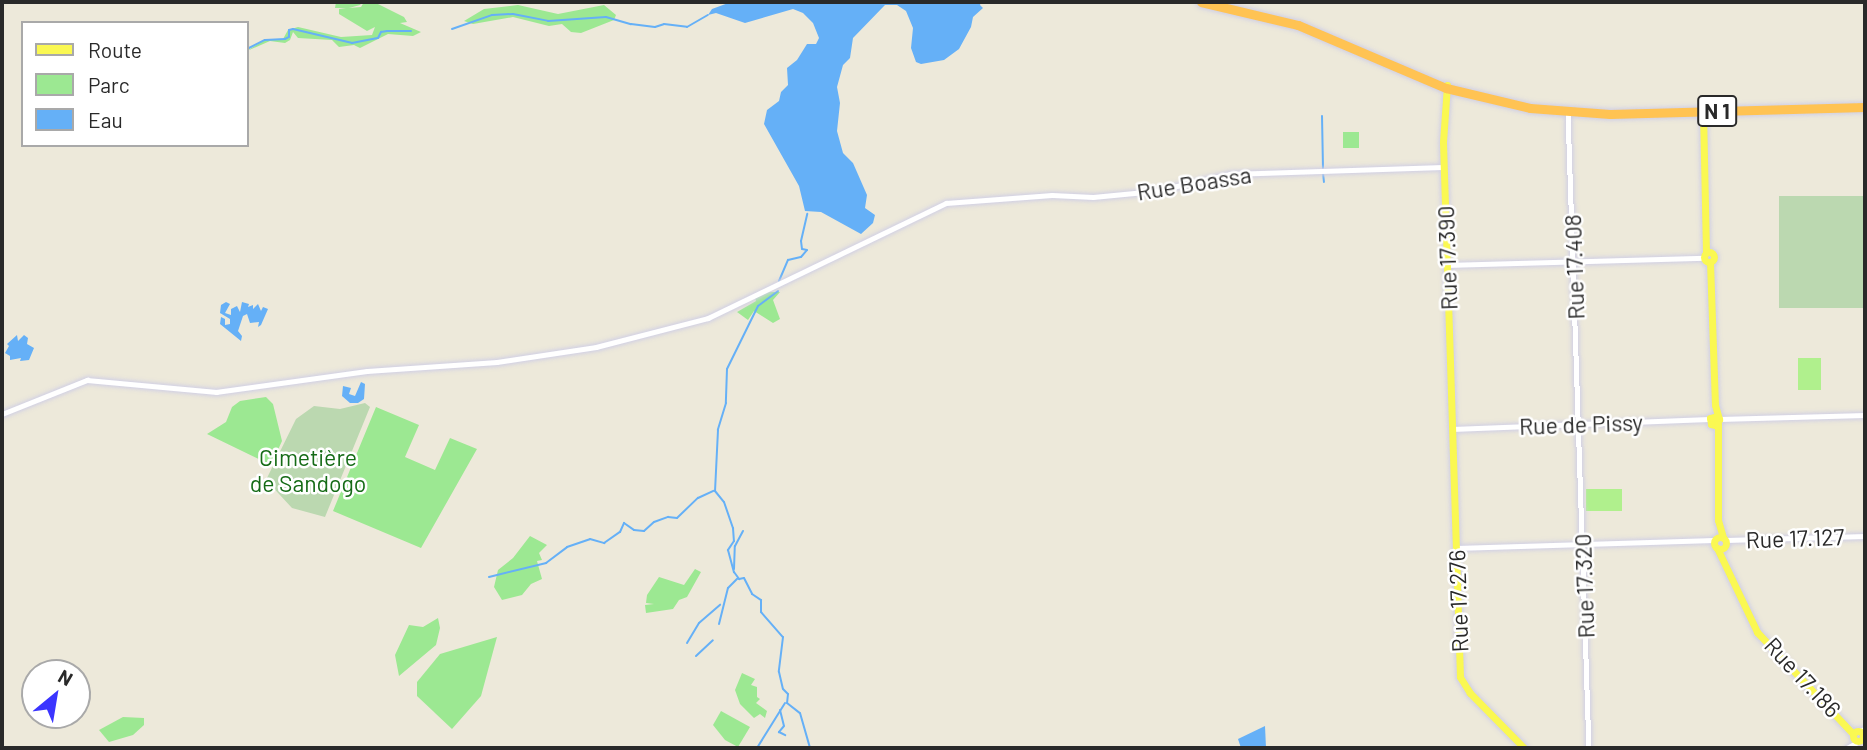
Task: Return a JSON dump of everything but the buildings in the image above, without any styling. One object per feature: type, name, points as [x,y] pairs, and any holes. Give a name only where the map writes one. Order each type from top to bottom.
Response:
[{"type":"highway","name":"N 1","points":[[1201,2],[1298,25],[1447,87],[1504,104],[1568,111],[1865,105]]},
{"type":"highway","name":"N 1","points":[[1217,2],[1301,23],[1447,87]]},
{"type":"main road","name":"Rue 17.390","points":[[1447,87],[1443,121],[1443,167],[1452,429]]},
{"type":"main road","points":[[1704,110],[1707,257],[1720,542],[1757,632],[1860,736]]},
{"type":"main road","name":"Rue 17.276","points":[[1452,429],[1461,679],[1524,748]]},
{"type":"main road","name":"Rue 17.186","points":[[1720,542],[1754,621],[1767,639],[1860,736]]},
{"type":"street","name":"Rue 17.408","points":[[1568,111],[1579,425]]},
{"type":"street","name":"Rue Boassa","points":[[2,414],[87,380],[216,392],[377,370],[497,362],[596,347],[701,321],[946,202],[1052,195],[1093,197],[1155,191],[1230,174],[1443,167]]},
{"type":"street","points":[[1447,265],[1707,257]]},
{"type":"street","name":"Rue de Pissy","points":[[1452,429],[1865,415]]},
{"type":"street","name":"Rue 17.320","points":[[1579,425],[1589,748]]},
{"type":"street","name":"Rue 17.127","points":[[1457,548],[1865,536]]},
{"type":"street","points":[[1847,748],[1860,736]]},
{"type":"green space","points":[[336,2],[362,2],[349,8],[361,7],[364,2],[374,2],[404,17],[407,22],[400,23],[421,32],[413,36],[388,34],[360,48],[354,45],[339,47],[332,40],[298,38],[293,32],[290,40],[285,43],[270,41],[248,51],[266,39],[283,39],[288,30],[298,27],[341,37],[372,35],[375,27],[367,31],[339,14],[339,9],[346,8],[335,8]]},
{"type":"green space","points":[[518,5],[558,14],[604,5],[616,15],[614,20],[581,33],[571,32],[562,24],[549,26],[513,17],[473,24],[464,21],[484,9]]},
{"type":"green space","points":[[1343,132],[1359,132],[1359,148],[1343,148]]},
{"type":"green space","points":[[1779,196],[1865,196],[1865,308],[1779,308]]},
{"type":"green space","points":[[769,292],[780,292],[773,300],[780,319],[773,323],[754,311],[748,320],[737,312],[756,301],[755,298]]},
{"type":"green space","points":[[1798,358],[1821,358],[1821,390],[1798,390]]},
{"type":"green space","points":[[266,397],[273,404],[282,441],[271,465],[207,434],[226,422],[232,407],[240,401]]},
{"type":"green space","name":"Cimetière de Sandogo","points":[[365,403],[370,407],[325,517],[292,508],[266,480],[296,419],[314,406],[340,409]]},
{"type":"green space","points":[[376,407],[419,425],[405,457],[435,470],[450,438],[477,449],[421,548],[333,511]]},
{"type":"green space","points":[[1586,489],[1622,489],[1622,511],[1586,511]]},
{"type":"green space","points":[[530,536],[547,545],[539,553],[542,560],[537,561],[542,579],[531,584],[522,595],[502,600],[494,587],[498,570],[513,558]]},
{"type":"green space","points":[[695,569],[701,572],[687,597],[679,600],[673,609],[646,613],[645,605],[654,604],[646,603],[647,595],[659,577],[684,585]]},
{"type":"green space","points":[[438,618],[440,628],[436,645],[399,676],[395,655],[409,625],[423,627]]},
{"type":"green space","points":[[497,637],[481,696],[452,729],[417,696],[417,682],[440,654]]},
{"type":"green space","points":[[742,673],[755,679],[751,685],[757,687],[757,697],[760,699],[756,703],[767,711],[765,718],[760,714],[754,718],[740,704],[735,690]]},
{"type":"green space","points":[[721,711],[750,727],[738,747],[725,740],[713,725]]},
{"type":"green space","points":[[123,717],[144,718],[144,725],[133,735],[109,742],[99,730]]},
{"type":"water","points":[[731,2],[981,2],[983,8],[973,17],[971,27],[959,49],[944,60],[921,64],[916,62],[911,48],[913,28],[906,11],[897,5],[885,5],[853,38],[850,58],[843,65],[837,87],[840,103],[837,131],[843,153],[853,163],[867,195],[865,208],[875,215],[873,223],[861,234],[821,212],[805,211],[799,186],[764,124],[767,110],[779,101],[781,92],[788,85],[787,68],[797,60],[807,44],[816,44],[819,38],[813,23],[803,13],[793,9],[745,23],[716,13],[708,15],[712,9]]},
{"type":"water","points":[[226,302],[230,304],[225,313],[231,315],[231,309],[237,306],[240,312],[242,302],[249,304],[248,307],[253,305],[253,309],[258,304],[261,311],[263,307],[268,309],[258,327],[259,322],[250,323],[247,314],[243,316],[238,331],[242,336],[241,341],[220,324],[221,317],[225,319],[225,325],[230,324],[230,319],[220,313],[221,305]]},
{"type":"water","points":[[17,335],[18,341],[24,335],[28,338],[27,344],[34,348],[29,360],[10,360],[10,356],[5,353],[9,346],[7,344]]},
{"type":"water","points":[[361,382],[365,384],[364,399],[358,403],[350,403],[342,396],[343,386],[351,388],[349,394],[355,396]]},
{"type":"water","points":[[1265,726],[1266,748],[1241,748],[1238,739]]},
{"type":"waterway","points":[[452,29],[492,15],[513,14],[548,21],[606,17],[655,27],[664,24],[687,27],[708,15]]},
{"type":"waterway","points":[[248,48],[265,40],[285,39],[289,37],[289,30],[293,29],[352,43],[378,38],[381,32],[411,31]]},
{"type":"waterway","points":[[1322,116],[1323,168]]},
{"type":"waterway","points":[[1323,173],[1324,182]]},
{"type":"waterway","points":[[779,281],[788,260],[801,257],[807,250],[802,249],[801,241],[807,214]]},
{"type":"waterway","points":[[778,291],[758,306],[727,369],[726,403],[718,430],[715,491],[724,502],[733,528],[734,541],[728,550],[734,572],[739,579],[744,578],[752,594],[761,600],[761,612],[783,637],[779,672],[783,689],[788,694],[787,703],[800,713],[810,748]]},
{"type":"waterway","points":[[489,577],[546,563],[567,547],[590,539],[604,543],[620,532],[624,523],[634,530],[644,531],[654,522],[668,517],[677,518],[698,498],[713,491]]},
{"type":"waterway","points":[[734,569],[735,546],[743,531]]},
{"type":"waterway","points":[[719,624],[728,588],[737,579]]},
{"type":"waterway","points":[[687,643],[699,623],[720,605]]},
{"type":"waterway","points":[[696,656],[713,640]]},
{"type":"waterway","points":[[757,748],[785,703]]},
{"type":"waterway","points":[[780,710],[784,726],[779,732],[785,735]]}]
